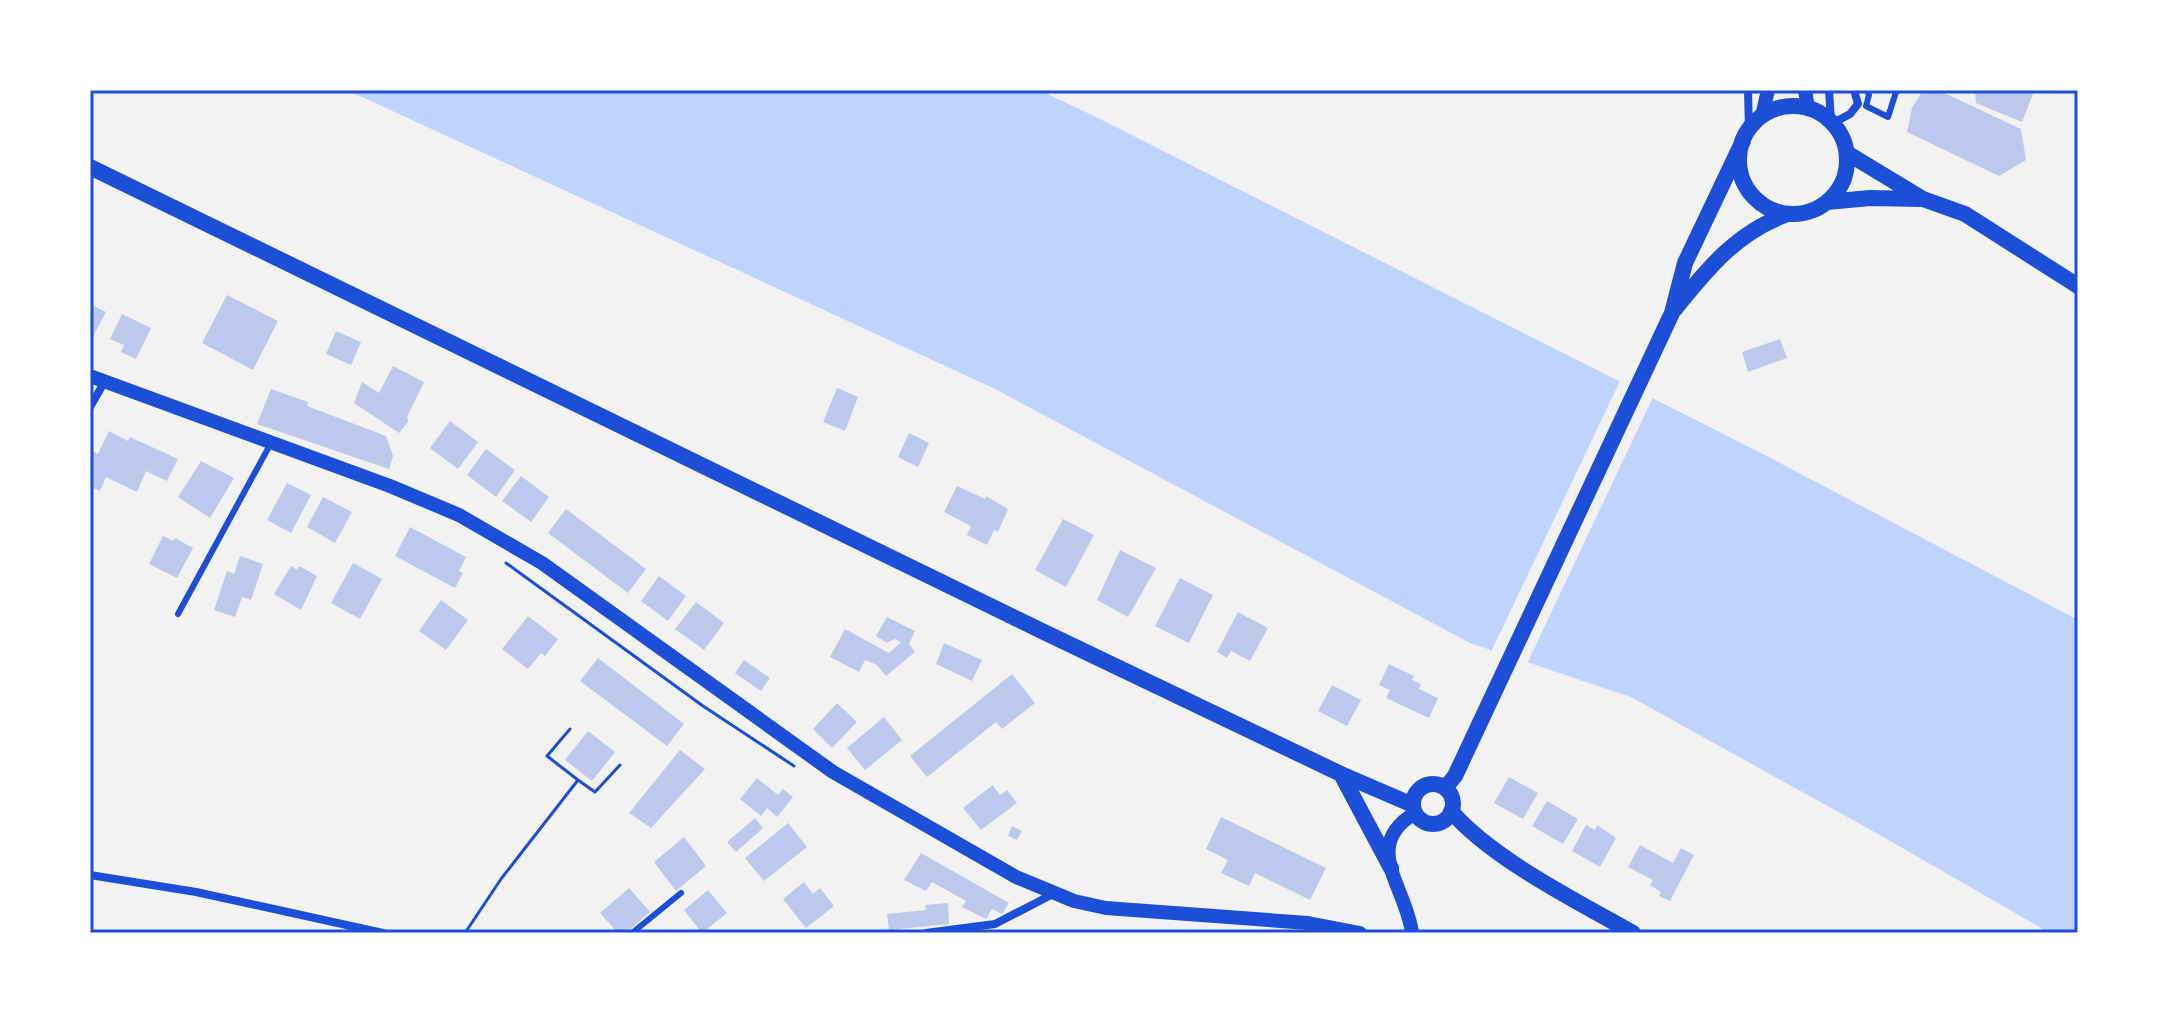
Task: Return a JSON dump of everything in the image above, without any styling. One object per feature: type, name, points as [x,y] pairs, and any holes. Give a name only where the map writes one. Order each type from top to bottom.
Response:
[{"type":"main road","points":[[1445,788],[1455,776],[1672,313],[1685,263],[1746,135],[1762,116],[1785,107],[1808,108],[1832,122],[1841,134],[1847,153],[1847,169],[1842,184],[1827,202],[1808,212],[1788,214],[1757,227],[1728,248],[1672,313]]},
{"type":"main road","points":[[1746,135],[1740,162],[1747,188],[1762,204],[1788,214]]},
{"type":"main road","points":[[1847,153],[1923,199],[1965,214],[2078,286]]},
{"type":"main road","points":[[90,167],[1414,809],[1423,821],[1436,824],[1451,811],[1452,799],[1445,788],[1433,784],[1421,787],[1414,798],[1414,809]]},
{"type":"main road","points":[[1827,202],[1870,198],[1923,199]]},
{"type":"main road","points":[[1341,774],[1391,868]]},
{"type":"main road","points":[[1451,811],[1462,824],[1496,851],[1633,933]]},
{"type":"street","points":[[1746,135],[1748,90]]},
{"type":"street","points":[[1762,116],[1768,90]]},
{"type":"street","points":[[1805,90],[1808,108]]},
{"type":"street","points":[[1829,90],[1832,122],[1850,114],[1858,104],[1854,90]]},
{"type":"street","points":[[90,376],[417,496],[477,525],[542,563],[833,772],[952,842],[1053,894],[1121,910],[1308,923],[1360,933]]},
{"type":"street","points":[[90,407],[105,381]]},
{"type":"street","points":[[1412,933],[1411,921],[1391,868],[1388,841],[1414,809]]},
{"type":"street","points":[[90,875],[196,892],[383,933]]},
{"type":"street","points":[[926,933],[995,924],[1053,894]]},
{"type":"lane","points":[[1867,90],[1866,106],[1888,117],[1899,90]]},
{"type":"lane","points":[[178,614],[271,443]]},
{"type":"lane","points":[[632,933],[681,893]]},
{"type":"path","points":[[504,562],[786,762]]},
{"type":"path","points":[[570,729],[547,756],[578,780],[595,792],[620,765]]},
{"type":"path","points":[[465,933],[501,879],[578,780]]},
{"type":"water","points":[[347,90],[1039,90],[1096,117],[1761,453],[2078,620],[2078,933],[2050,933],[1631,697],[1470,643],[993,388]]},
{"type":"pier","points":[[1621,379],[1654,395],[1526,666],[1490,654]]},
{"type":"building","points":[[1923,90],[1938,90],[2021,129],[2026,160],[1999,176],[1907,132],[1912,108]]},
{"type":"building","points":[[1975,90],[2037,90],[2022,122],[1976,103]]},
{"type":"building","points":[[227,295],[278,321],[253,370],[202,343]]},
{"type":"building","points":[[90,304],[106,312],[90,342]]},
{"type":"building","points":[[122,314],[151,328],[136,359],[121,352],[124,345],[110,339]]},
{"type":"building","points":[[336,331],[361,342],[351,365],[326,354]]},
{"type":"building","points":[[1780,339],[1787,358],[1748,372],[1742,352]]},
{"type":"building","points":[[393,366],[424,382],[407,417],[408,422],[399,433],[354,403],[362,382],[379,393]]},
{"type":"building","points":[[837,388],[858,397],[845,431],[823,422]]},
{"type":"building","points":[[271,389],[386,436],[393,456],[389,469],[257,424]]},
{"type":"building","points":[[450,421],[478,442],[458,469],[430,448]]},
{"type":"building","points":[[109,431],[178,459],[167,481],[146,471],[137,492],[106,477],[100,491],[93,488],[90,494],[90,450],[98,454]]},
{"type":"building","points":[[909,433],[929,443],[918,467],[898,457]]},
{"type":"building","points":[[486,449],[515,470],[496,497],[467,475]]},
{"type":"building","points":[[201,461],[234,478],[210,518],[178,497]]},
{"type":"building","points":[[521,476],[549,497],[531,522],[502,501]]},
{"type":"building","points":[[287,483],[311,495],[291,533],[267,520]]},
{"type":"building","points":[[957,486],[985,499],[986,496],[1008,509],[998,532],[994,530],[987,545],[967,535],[971,526],[944,512]]},
{"type":"building","points":[[323,497],[352,512],[335,543],[307,527]]},
{"type":"building","points":[[566,509],[646,569],[628,593],[548,533]]},
{"type":"building","points":[[1063,519],[1094,535],[1066,587],[1035,570]]},
{"type":"building","points":[[410,527],[466,557],[459,571],[463,573],[455,588],[395,556]]},
{"type":"building","points":[[163,536],[173,541],[175,538],[193,548],[177,578],[149,564]]},
{"type":"building","points":[[1120,550],[1156,568],[1128,617],[1097,600]]},
{"type":"building","points":[[240,556],[263,564],[251,600],[242,597],[235,617],[214,610],[227,571],[234,574]]},
{"type":"building","points":[[353,563],[382,579],[360,619],[331,603]]},
{"type":"building","points":[[291,566],[297,570],[299,566],[317,576],[301,610],[274,594]]},
{"type":"building","points":[[659,576],[686,596],[668,621],[641,601]]},
{"type":"building","points":[[1180,578],[1213,595],[1189,643],[1155,626]]},
{"type":"building","points":[[441,600],[468,620],[446,650],[419,631]]},
{"type":"building","points":[[696,602],[724,623],[704,650],[675,629]]},
{"type":"building","points":[[1238,612],[1268,628],[1250,661],[1231,651],[1227,658],[1217,652]]},
{"type":"building","points":[[528,616],[558,639],[545,656],[541,653],[528,669],[502,649]]},
{"type":"building","points":[[887,617],[915,631],[909,644],[915,652],[886,676],[877,665],[865,660],[859,672],[830,657],[845,629],[889,653],[901,642],[895,639],[887,643],[876,636]]},
{"type":"building","points":[[944,643],[982,660],[972,681],[936,664]]},
{"type":"building","points":[[598,658],[684,724],[667,746],[580,681]]},
{"type":"building","points":[[744,660],[770,678],[761,691],[735,673]]},
{"type":"building","points":[[1389,664],[1414,676],[1412,680],[1421,684],[1419,689],[1438,698],[1429,718],[1386,698],[1390,690],[1379,685]]},
{"type":"building","points":[[1012,674],[1035,703],[1002,729],[996,722],[927,777],[910,756]]},
{"type":"building","points":[[1332,685],[1361,700],[1347,726],[1318,711]]},
{"type":"building","points":[[837,703],[857,722],[832,748],[813,729]]},
{"type":"building","points":[[884,717],[902,740],[865,770],[847,748]]},
{"type":"building","points":[[588,731],[615,752],[592,781],[565,760]]},
{"type":"building","points":[[680,750],[705,769],[651,828],[629,813]]},
{"type":"building","points":[[1509,777],[1538,793],[1523,819],[1494,803]]},
{"type":"building","points":[[757,778],[778,795],[783,789],[793,797],[777,817],[767,808],[761,816],[740,799]]},
{"type":"building","points":[[993,785],[1000,795],[1007,790],[1017,803],[981,830],[963,808]]},
{"type":"building","points":[[1547,801],[1578,819],[1563,844],[1532,826]]},
{"type":"building","points":[[1221,817],[1326,868],[1310,900],[1255,873],[1249,886],[1221,873],[1228,860],[1206,849]]},
{"type":"building","points":[[755,818],[763,828],[736,852],[727,842]]},
{"type":"building","points":[[788,823],[807,847],[764,881],[745,858]]},
{"type":"building","points":[[1586,825],[1595,830],[1597,825],[1616,838],[1600,867],[1572,851]]},
{"type":"building","points":[[1012,826],[1022,831],[1017,840],[1008,836]]},
{"type":"building","points":[[684,837],[706,866],[676,891],[654,862]]},
{"type":"building","points":[[1640,845],[1673,863],[1681,848],[1694,855],[1670,901],[1659,896],[1661,892],[1650,885],[1653,880],[1628,867]]},
{"type":"building","points":[[921,853],[1009,903],[1002,914],[992,909],[986,919],[962,907],[966,901],[932,882],[926,891],[904,880]]},
{"type":"building","points":[[804,882],[813,894],[820,888],[834,906],[806,928],[783,899]]},
{"type":"building","points":[[629,888],[650,912],[626,933],[618,933],[600,913]]},
{"type":"building","points":[[708,890],[727,913],[702,933],[684,910]]},
{"type":"building","points":[[948,903],[949,924],[889,930],[887,914],[926,910],[925,905]]}]
